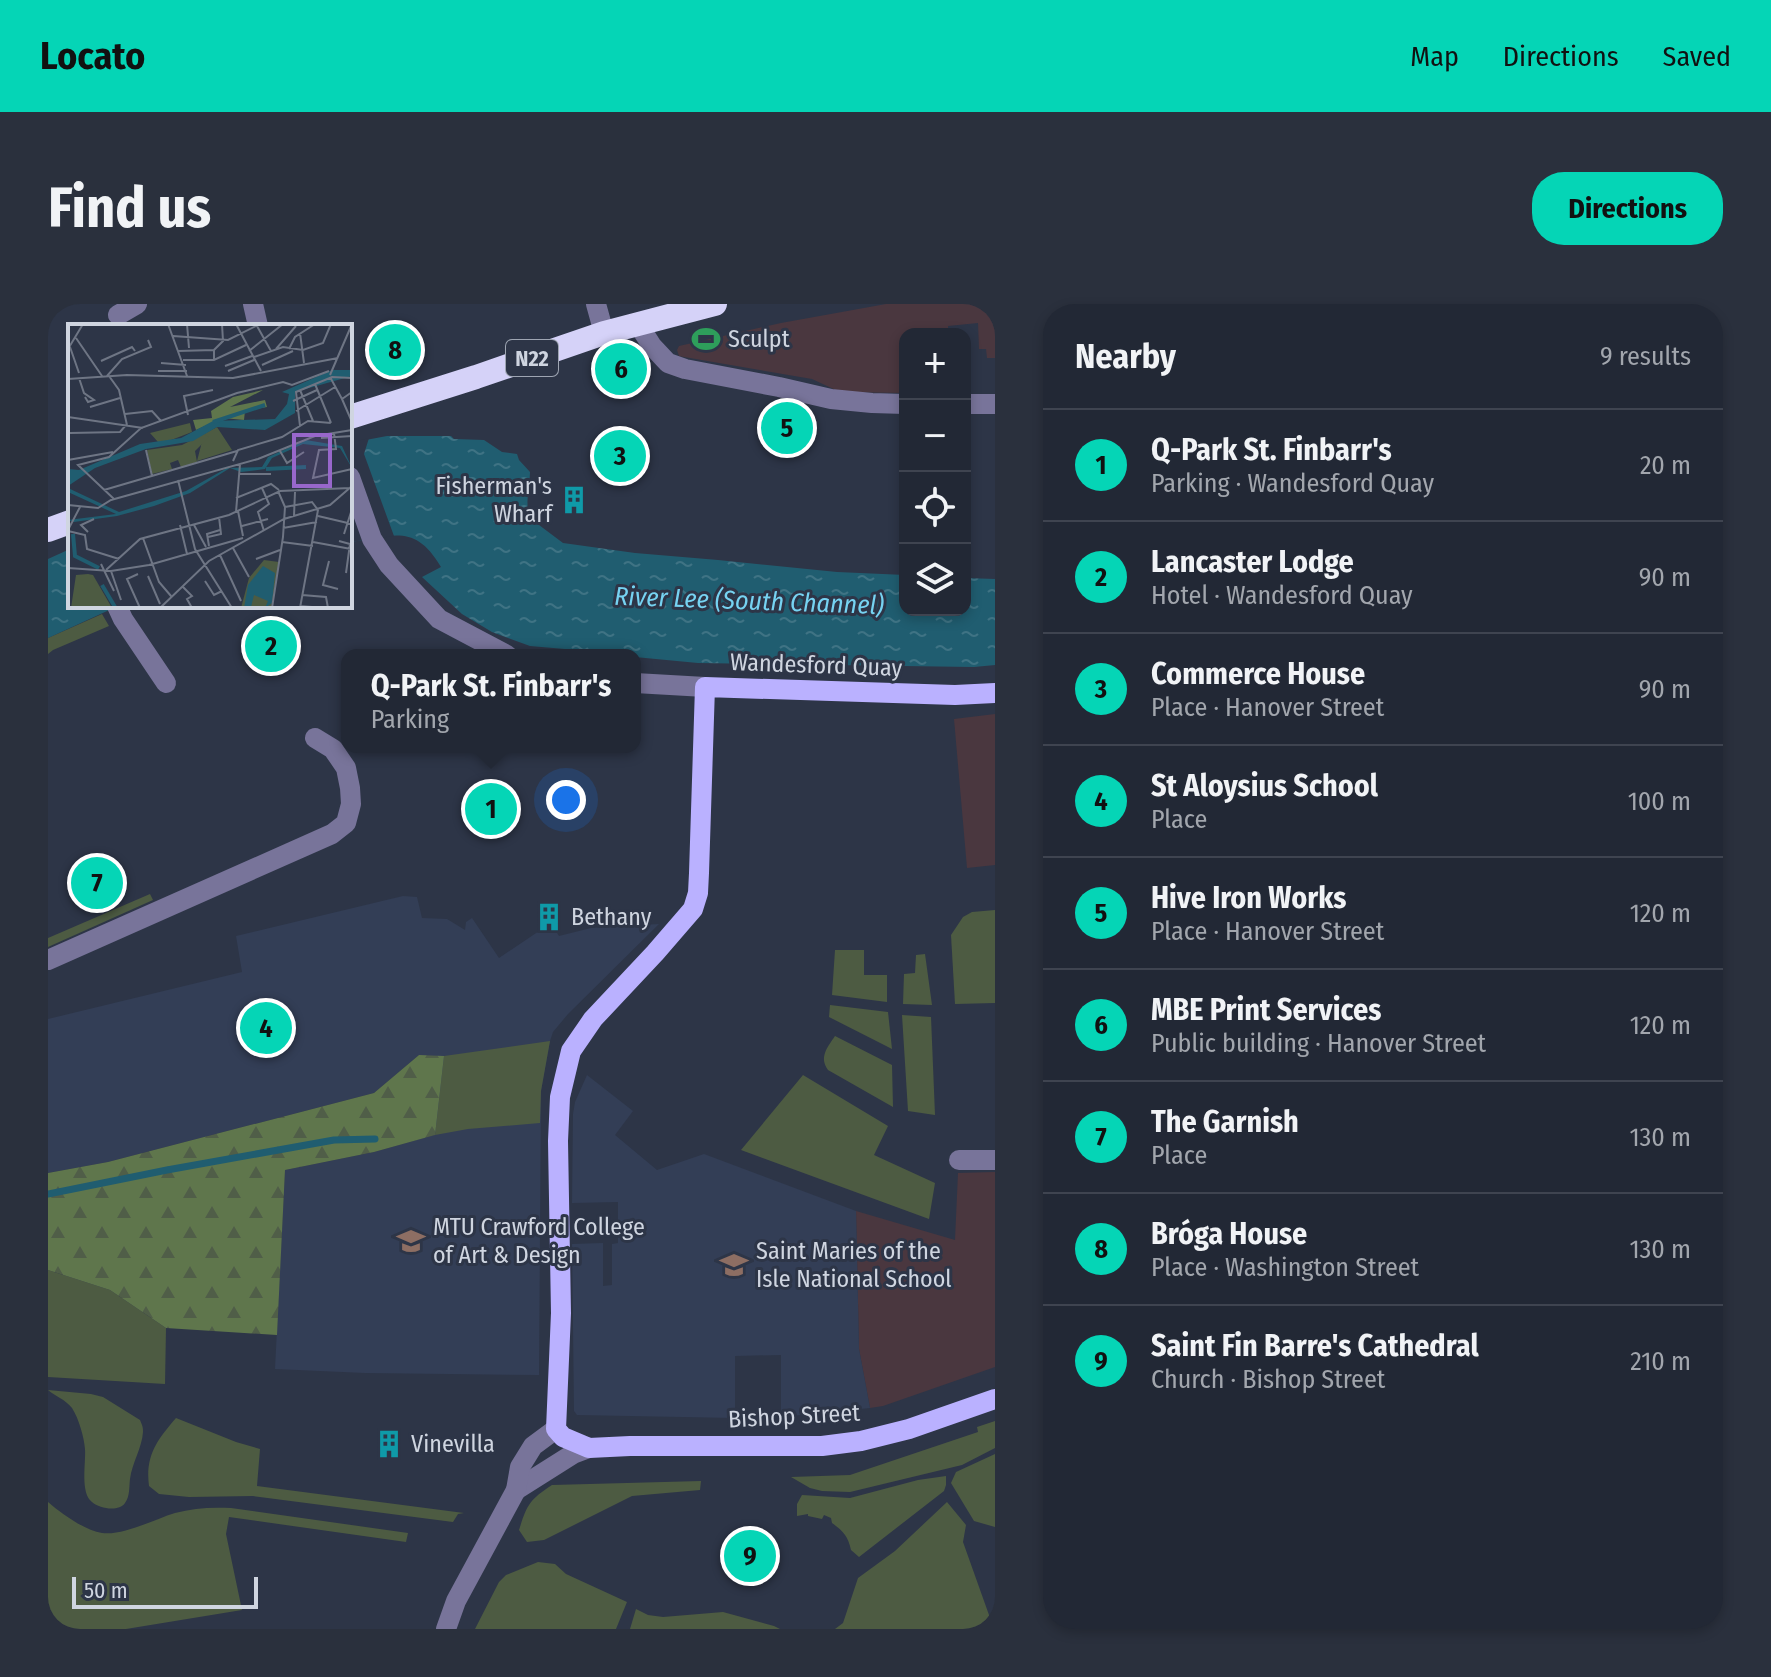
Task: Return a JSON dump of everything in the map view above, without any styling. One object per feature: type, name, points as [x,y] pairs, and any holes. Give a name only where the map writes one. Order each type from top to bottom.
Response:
[{"type":"highway","name":"N22","points":[[352,416],[604,333],[699,306]]},
{"type":"highway","points":[[48,530],[68,523]]},
{"type":"main road","name":"Wandesford Quay","points":[[705,687],[955,695],[995,693]]},
{"type":"main road","points":[[589,1448],[563,1437],[556,1429],[561,1313],[560,1097],[571,1051],[593,1019],[693,909],[698,893],[705,687]]},
{"type":"main road","name":"Bishop Street","points":[[589,1448],[848,1443],[909,1429],[995,1399]]},
{"type":"street","points":[[118,315],[137,304]]},
{"type":"street","points":[[253,304],[258,324]]},
{"type":"street","points":[[596,304],[604,333]]},
{"type":"street","points":[[638,324],[668,363],[685,369],[831,399],[899,404]]},
{"type":"street","points":[[971,404],[995,404]]},
{"type":"street","points":[[352,483],[372,539],[389,565],[439,619],[496,649]]},
{"type":"street","points":[[120,613],[166,683]]},
{"type":"street","name":"Wandesford Quay","points":[[641,683],[705,687]]},
{"type":"street","points":[[48,960],[332,834],[346,823],[351,804],[346,768],[333,749],[315,738]]},
{"type":"street","points":[[959,1160],[995,1160]]},
{"type":"street","name":"Bishop Street","points":[[446,1629],[456,1601],[516,1490],[520,1467],[533,1446],[556,1429]]},
{"type":"street","name":"Bishop Street","points":[[516,1490],[573,1454],[589,1448]]},
{"type":"shaded area","points":[[886,304],[995,304],[995,358],[987,358],[986,349],[979,349],[978,323],[948,328],[899,328],[899,393],[840,392],[812,379],[679,356],[677,350],[679,346]]},
{"type":"shaded area","points":[[995,714],[995,865],[967,868],[954,719]]},
{"type":"shaded area","points":[[403,896],[417,897],[422,918],[447,919],[465,930],[466,922],[472,918],[499,958],[551,923],[559,936],[591,928],[659,924],[568,1014],[553,1032],[550,1041],[541,1091],[539,1375],[275,1369],[285,1170],[374,1152],[434,1135],[419,1055],[374,1093],[108,1162],[48,1173],[48,1019],[242,972],[236,936]]},
{"type":"shaded area","name":"Saint Maries of the Isle National School","points":[[587,1075],[633,1111],[615,1135],[657,1170],[704,1154],[856,1211],[859,1349],[870,1408],[781,1417],[781,1355],[735,1356],[735,1418],[577,1415],[574,1411],[572,1244],[603,1243],[603,1286],[612,1285],[612,1244],[618,1243],[618,1202],[572,1203],[573,1114]]},
{"type":"shaded area","points":[[995,1172],[995,1367],[870,1408],[859,1349],[856,1211],[955,1240],[958,1173]]},
{"type":"green space","points":[[102,614],[109,626],[48,654],[48,638]]},
{"type":"green space","points":[[150,894],[153,900],[48,947],[48,938]]},
{"type":"green space","points":[[995,910],[995,1003],[955,1004],[951,935],[963,917],[972,912]]},
{"type":"green space","points":[[835,950],[864,950],[864,975],[887,975],[887,1002],[832,995]]},
{"type":"green space","points":[[925,954],[932,1005],[903,1004],[904,974],[915,973],[916,955]]},
{"type":"green space","points":[[830,1005],[888,1012],[892,1049],[829,1017]]},
{"type":"green space","points":[[902,1015],[931,1017],[935,1115],[908,1111]]},
{"type":"green space","points":[[835,1036],[892,1065],[893,1107],[828,1070],[824,1057]]},
{"type":"green space","points":[[550,1041],[541,1091],[540,1123],[435,1135],[444,1056]]},
{"type":"green space","points":[[419,1055],[444,1056],[435,1135],[374,1152],[285,1170],[277,1335],[166,1328],[110,1290],[48,1270],[48,1173],[108,1162],[374,1093]]},
{"type":"green space","points":[[803,1075],[888,1126],[874,1155],[935,1183],[929,1219],[741,1150]]},
{"type":"green space","points":[[48,1270],[110,1290],[166,1328],[165,1384],[48,1377]]},
{"type":"green space","points":[[48,1390],[103,1397],[140,1420],[142,1438],[131,1473],[128,1497],[122,1506],[104,1508],[88,1498],[84,1444],[75,1412]]},
{"type":"green space","points":[[176,1418],[260,1449],[257,1486],[464,1513],[458,1514],[453,1522],[253,1496],[159,1494],[149,1486],[151,1457],[158,1441]]},
{"type":"green space","points":[[995,1421],[995,1448],[962,1465],[850,1492],[810,1488],[791,1477],[850,1475],[978,1432],[977,1427]]},
{"type":"green space","points":[[995,1454],[995,1527],[974,1521],[951,1483],[956,1472]]},
{"type":"green space","points":[[946,1476],[944,1491],[859,1557],[851,1550],[847,1537],[832,1523],[831,1518],[824,1515],[822,1519],[808,1514],[797,1516],[797,1504],[802,1495],[850,1498]]},
{"type":"green space","points":[[701,1481],[700,1490],[632,1496],[544,1540],[527,1542],[519,1530],[530,1504],[552,1485]]},
{"type":"green space","points":[[48,1502],[81,1525],[102,1533],[129,1530],[182,1511],[231,1508],[408,1533],[406,1542],[229,1517],[226,1534],[242,1610],[126,1629],[48,1629]]},
{"type":"green space","points":[[947,1502],[966,1525],[963,1542],[994,1629],[835,1629],[843,1623],[858,1578],[895,1551]]},
{"type":"green space","points":[[538,1562],[555,1564],[566,1574],[627,1602],[616,1629],[475,1629],[499,1582],[506,1575]]},
{"type":"green space","points":[[636,1609],[663,1617],[723,1612],[780,1629],[630,1629]]},
{"type":"water","name":"River Lee (South Channel)","points":[[387,436],[451,436],[454,439],[484,440],[502,452],[517,454],[530,472],[529,515],[563,543],[635,553],[899,575],[899,616],[971,616],[971,578],[995,579],[995,665],[698,663],[641,658],[641,649],[530,646],[492,632],[462,614],[422,577],[441,567],[422,544],[412,538],[391,536],[352,542],[352,443]]},
{"type":"water","points":[[68,550],[68,608],[114,608],[48,638],[48,559]]},
{"type":"pier","points":[[369,438],[364,454],[394,536],[352,542],[352,442]]},
{"type":"waterway","points":[[48,1194],[334,1140],[375,1139]]},
{"type":"place","name":"Sculpt","points":[[706,339]]},
{"type":"place","name":"Bróga House","points":[[395,350]]},
{"type":"place","name":"MBE Print Services","points":[[621,369]]},
{"type":"place","name":"Hive Iron Works","points":[[787,428]]},
{"type":"place","name":"Commerce House","points":[[620,456]]},
{"type":"place","name":"Fisherman's Wharf","points":[[574,500]]},
{"type":"place","name":"Lancaster Lodge","points":[[271,646]]},
{"type":"place","name":"Q-Park St. Finbarr's","points":[[491,809]]},
{"type":"place","name":"The Garnish","points":[[97,883]]},
{"type":"place","name":"Bethany","points":[[549,917]]},
{"type":"place","name":"St Aloysius School","points":[[266,1028]]},
{"type":"place","name":"MTU Crawford College of Art & Design","points":[[411,1241]]},
{"type":"place","name":"Saint Maries of the Isle National School","points":[[734,1265]]},
{"type":"place","name":"Vinevilla","points":[[389,1444]]},
{"type":"place","name":"Saint Fin Barre's Cathedral","points":[[750,1556]]}]
